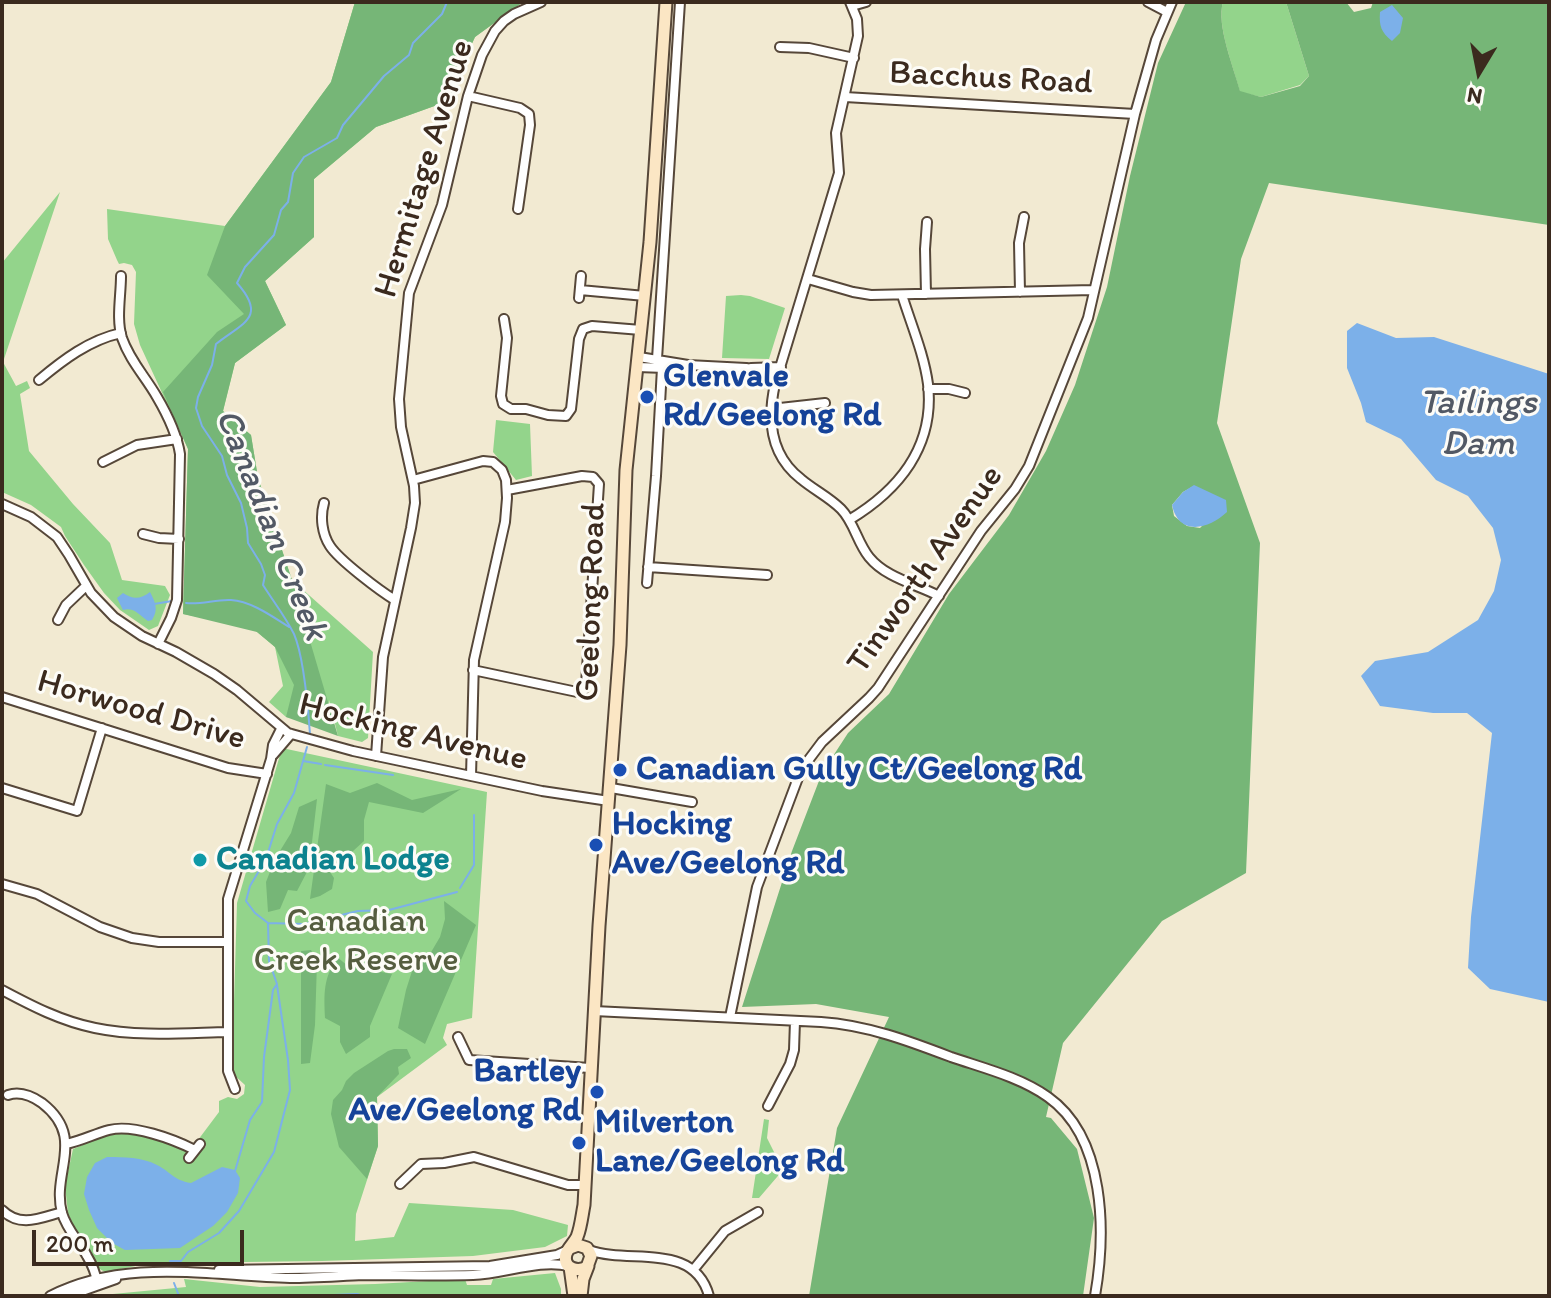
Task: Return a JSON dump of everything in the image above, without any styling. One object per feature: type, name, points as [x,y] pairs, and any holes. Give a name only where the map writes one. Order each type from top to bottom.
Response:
[{"type":"main road","name":"Geelong Road","points":[[588,1250],[584,1205],[590,1068],[621,633],[624,492],[645,296],[666,2]]},
{"type":"main road","name":"Geelong Road","points":[[569,1249],[576,1238],[584,1205]]},
{"type":"main road","points":[[574,1296],[570,1266],[566,1259],[569,1249],[580,1245],[591,1256],[581,1296]]},
{"type":"main road","points":[[570,1266],[580,1270],[589,1265]]},
{"type":"street","name":"Hermitage Avenue","points":[[376,756],[381,667],[415,499],[400,422],[399,399],[408,297],[444,199],[468,96],[482,55],[497,29],[510,16],[541,2]]},
{"type":"street","name":"Geelong Road","points":[[647,583],[680,2]]},
{"type":"street","points":[[866,2],[851,4],[858,32],[836,137],[839,173],[779,371],[771,409],[773,435],[787,465],[838,506],[866,553],[877,565],[893,576],[939,596]]},
{"type":"street","points":[[1148,2],[1167,12]]},
{"type":"street","name":"Tinworth Avenue","points":[[730,1017],[757,887],[798,778],[822,742],[873,693],[981,531],[1015,489],[1029,466],[1083,332],[1135,114],[1156,40],[1172,2]]},
{"type":"street","points":[[780,47],[807,48],[854,58]]},
{"type":"street","points":[[468,96],[520,108],[530,117],[518,209]]},
{"type":"street","name":"Bacchus Road","points":[[845,97],[1135,114]]},
{"type":"street","points":[[1020,292],[1019,243],[1024,217]]},
{"type":"street","points":[[926,294],[927,222]]},
{"type":"street","points":[[121,276],[121,333],[129,356],[157,397],[177,439],[181,464],[177,602],[158,644]]},
{"type":"street","points":[[581,276],[580,294],[645,296]]},
{"type":"street","points":[[808,279],[860,294],[1093,290]]},
{"type":"street","points":[[849,520],[892,488],[911,462],[925,426],[928,389],[902,295]]},
{"type":"street","points":[[504,319],[507,338],[501,396],[503,404],[511,409],[526,409],[557,417],[566,416],[571,409],[579,339],[583,329],[592,326],[641,330]]},
{"type":"street","points":[[39,380],[82,349],[121,333]]},
{"type":"street","points":[[638,362],[746,368],[762,366],[779,371]]},
{"type":"street","points":[[928,389],[965,393]]},
{"type":"street","points":[[771,409],[825,403]]},
{"type":"street","points":[[103,462],[137,445],[177,439]]},
{"type":"street","points":[[413,480],[488,461],[503,472],[507,490],[505,522],[473,670],[471,776]]},
{"type":"street","points":[[473,670],[577,692],[583,690],[587,681],[599,484],[594,478],[585,476],[507,490]]},
{"type":"street","points":[[324,503],[322,520],[330,546],[379,590],[395,600]]},
{"type":"street","name":"Hocking Avenue","points":[[2,504],[24,512],[57,537],[86,586],[122,623],[202,666],[291,734],[376,756],[542,791],[609,801]]},
{"type":"street","points":[[143,534],[179,539]]},
{"type":"street","points":[[648,567],[767,575]]},
{"type":"street","points":[[58,620],[66,605],[86,586]]},
{"type":"street","name":"Horwood Drive","points":[[2,697],[228,768],[267,774]]},
{"type":"street","points":[[2,788],[77,811],[102,728]]},
{"type":"street","points":[[235,1089],[228,1075],[229,895],[267,774],[273,745],[281,729]]},
{"type":"street","points":[[271,759],[291,734]]},
{"type":"street","points":[[611,788],[692,802]]},
{"type":"street","points":[[2,884],[45,898],[93,925],[125,936],[165,942],[227,942]]},
{"type":"street","points":[[2,990],[43,1012],[97,1028],[132,1032],[228,1032]]},
{"type":"street","points":[[594,1011],[846,1024],[886,1033],[1044,1094],[1067,1115],[1081,1136],[1089,1160],[1102,1226],[1095,1296]]},
{"type":"street","points":[[768,1106],[792,1058],[795,1021]]},
{"type":"street","points":[[458,1037],[470,1060],[590,1068]]},
{"type":"street","points":[[8,1095],[26,1095],[46,1106],[59,1123],[66,1144],[60,1188],[62,1212],[98,1281]]},
{"type":"street","points":[[66,1144],[124,1128],[198,1147],[189,1158]]},
{"type":"street","points":[[400,1184],[421,1164],[447,1163],[472,1157],[568,1185],[585,1185]]},
{"type":"street","points":[[2,1210],[11,1218],[21,1221],[62,1212]]},
{"type":"street","points":[[694,1269],[725,1231],[758,1212]]},
{"type":"street","points":[[50,1296],[66,1288],[161,1270],[490,1266],[557,1255],[569,1249]]},
{"type":"street","points":[[588,1250],[613,1256],[683,1263],[694,1269],[709,1296]]},
{"type":"street","points":[[589,1265],[613,1256]]},
{"type":"street","points":[[199,1271],[231,1276],[293,1278],[488,1275],[555,1264],[570,1266]]},
{"type":"street","points":[[68,1296],[98,1281]]},
{"type":"green space","points":[[355,2],[523,2],[475,37],[458,74],[454,99],[376,127],[314,179],[314,237],[265,281],[286,325],[235,363],[223,411],[251,435],[258,478],[292,580],[373,652],[368,738],[362,742],[338,736],[329,700],[328,724],[286,717],[269,702],[283,686],[275,647],[251,627],[183,614],[188,449],[140,345],[134,324],[136,272],[132,265],[119,264],[117,260],[108,239],[107,209],[225,226],[331,82]]},
{"type":"green space","points":[[355,2],[523,2],[475,37],[458,74],[454,99],[376,127],[314,179],[314,237],[265,281],[286,325],[235,363],[223,411],[251,435],[258,478],[338,736],[286,717],[294,685],[275,647],[257,632],[183,614],[188,449],[163,392],[217,332],[244,314],[207,275],[225,226],[331,82]]},
{"type":"green space","points":[[1186,2],[1223,2],[1224,34],[1240,91],[1261,97],[1300,86],[1309,76],[1286,2],[1346,2],[1354,12],[1371,8],[1373,2],[1549,2],[1549,225],[1269,183],[1241,259],[1217,423],[1260,543],[1246,873],[1162,921],[1063,1043],[1046,1117],[1051,1118],[1077,1149],[1094,1218],[1083,1296],[809,1296],[837,1128],[889,1017],[816,1004],[742,1007],[792,851],[822,773],[848,733],[889,694],[949,594],[1009,515],[1046,451],[1075,385],[1107,287],[1158,63]],"holes":[[[1194,486],[1226,501],[1200,528],[1187,526],[1174,516],[1172,505],[1183,492]]]},
{"type":"green space","points":[[1223,2],[1286,2],[1309,76],[1300,85],[1261,97],[1240,92],[1224,34]]},
{"type":"green space","points":[[60,192],[3,362],[16,386],[27,381],[30,388],[20,394],[29,451],[110,543],[122,580],[165,586],[170,595],[158,626],[149,630],[120,610],[104,593],[61,527],[31,505],[2,492],[2,263]]},
{"type":"green space","points":[[741,295],[785,308],[769,359],[722,358],[726,296]]},
{"type":"green space","points":[[496,420],[530,424],[532,476],[516,480],[493,452]]},
{"type":"green space","name":"Canadian Creek Reserve","points":[[282,748],[487,792],[472,1018],[447,1024],[443,1038],[447,1045],[377,1097],[378,1146],[356,1214],[355,1241],[394,1237],[409,1203],[513,1210],[568,1225],[567,1236],[545,1247],[473,1256],[146,1264],[105,1272],[98,1268],[68,1213],[65,1186],[73,1149],[109,1135],[129,1133],[183,1149],[185,1158],[191,1162],[206,1146],[198,1140],[219,1112],[219,1101],[228,1097],[237,1099],[244,1094],[245,1085],[233,1074],[232,1068],[237,903]]},
{"type":"green space","points":[[377,783],[412,800],[461,789],[423,813],[369,802],[364,820],[364,841],[330,872],[334,878],[332,889],[310,899],[326,784],[350,793]]},
{"type":"green space","points":[[317,799],[309,868],[297,891],[288,890],[280,909],[268,912],[266,882],[275,859],[291,833],[299,807]]},
{"type":"green space","points":[[444,901],[476,925],[425,1044],[398,1028],[413,968],[427,959],[440,937],[445,919]]},
{"type":"green space","points":[[311,950],[317,962],[315,1025],[310,1063],[301,1064],[301,951]]},
{"type":"green space","points":[[337,957],[348,966],[392,974],[370,1026],[370,1037],[346,1054],[340,1042],[340,1026],[325,1018],[325,987]]},
{"type":"green space","points":[[394,1049],[407,1049],[411,1058],[398,1067],[399,1074],[377,1097],[378,1146],[367,1179],[339,1147],[331,1114],[333,1100],[354,1073]]},
{"type":"green space","points":[[764,1119],[769,1120],[767,1138],[783,1170],[759,1198],[752,1198]]},
{"type":"green space","points":[[555,1273],[561,1296],[92,1296],[186,1287],[184,1279],[260,1287],[465,1279],[467,1285],[491,1285],[493,1279]]},
{"type":"water","points":[[1392,5],[1403,18],[1400,33],[1392,41],[1380,25],[1380,12]]},
{"type":"water","name":"Tailings Dam","points":[[1357,323],[1396,338],[1434,337],[1549,374],[1549,1002],[1490,989],[1468,968],[1492,733],[1467,713],[1433,713],[1380,706],[1361,676],[1375,661],[1428,652],[1478,620],[1494,591],[1501,560],[1493,528],[1468,496],[1436,480],[1401,439],[1366,422],[1347,368],[1347,331]]},
{"type":"water","points":[[1194,485],[1226,500],[1227,512],[1204,526],[1188,526],[1181,522],[1172,505]]},
{"type":"water","points":[[150,592],[156,609],[152,620],[148,621],[133,611],[123,610],[117,598],[123,593],[137,598]]},
{"type":"water","points":[[107,1157],[145,1160],[191,1183],[222,1167],[235,1170],[240,1178],[238,1193],[227,1212],[213,1226],[180,1248],[125,1250],[112,1243],[97,1228],[84,1194],[87,1177],[95,1163]]},
{"type":"waterway","name":"Canadian Creek","points":[[310,734],[305,682],[294,634],[263,585],[265,575],[248,543],[241,503],[227,475],[222,456],[202,426],[196,408],[198,397],[212,365],[216,344],[242,325],[251,312],[246,295],[237,283],[245,267],[274,235],[281,210],[288,202],[293,173],[304,157],[337,138],[343,125],[384,76],[409,55],[413,43],[442,14],[447,2]]},
{"type":"waterway","points":[[154,604],[172,601]]},
{"type":"waterway","points":[[186,603],[239,601],[262,610],[289,627]]},
{"type":"waterway","name":"Canadian Creek","points":[[235,1171],[250,1120],[262,1102],[264,1057],[273,990],[277,984],[269,961],[268,923],[246,901],[250,886],[266,859],[277,824],[294,793],[307,747]]},
{"type":"waterway","points":[[303,761],[321,764]]},
{"type":"waterway","points":[[325,765],[393,775]]},
{"type":"waterway","points":[[460,888],[474,865],[474,815]]},
{"type":"waterway","points":[[308,923],[358,911],[389,910],[457,892]]},
{"type":"waterway","points":[[268,923],[303,924]]},
{"type":"waterway","points":[[170,1261],[181,1261],[188,1252],[219,1233],[239,1211],[274,1152],[290,1090],[277,985]]},
{"type":"waterway","name":"Canadian Creek","points":[[174,1283],[179,1296]]},
{"type":"waterway","points":[[311,1296],[363,1296]]},
{"type":"place","name":"Glenvale Rd/Geelong Rd","points":[[647,397]]},
{"type":"place","name":"Canadian Gully Ct/Geelong Rd","points":[[620,770]]},
{"type":"place","name":"Hocking Ave/Geelong Rd","points":[[596,845]]},
{"type":"place","name":"Canadian Lodge","points":[[200,860]]},
{"type":"place","name":"Bartley Ave/Geelong Rd","points":[[597,1092]]},
{"type":"place","name":"Milverton Lane/Geelong Rd","points":[[579,1143]]}]
